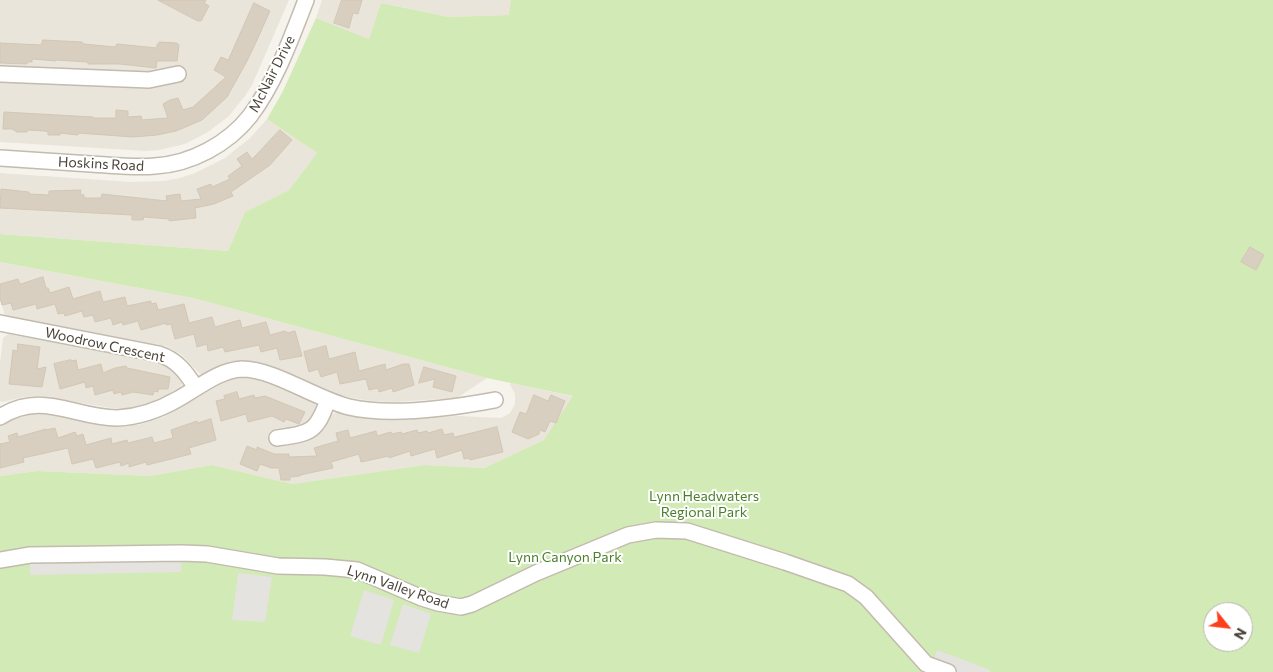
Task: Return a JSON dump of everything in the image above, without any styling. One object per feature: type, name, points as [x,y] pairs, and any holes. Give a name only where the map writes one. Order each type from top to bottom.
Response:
[{"type":"street","name":"McNair Drive","points":[[200,154],[220,143],[238,129],[260,101],[283,55],[306,0]]},
{"type":"street","points":[[0,74],[148,80],[178,74]]},
{"type":"street","name":"Hoskins Road","points":[[0,158],[134,167],[156,166],[187,160],[200,154]]},
{"type":"street","name":"Woodrow Crescent","points":[[0,324],[159,354],[176,362],[189,376],[196,388]]},
{"type":"street","points":[[0,416],[13,409],[34,405],[116,418],[146,414],[232,370],[245,369],[260,372],[349,407],[391,411],[460,406],[495,400]]},
{"type":"street","points":[[277,438],[308,432],[321,419],[328,400]]},
{"type":"street","name":"Lynn Valley Road","points":[[0,560],[30,555],[207,554],[278,566],[357,570],[422,598],[461,607],[472,604],[536,573],[628,535],[656,530],[687,531],[848,584],[866,597],[926,664],[948,672]]},
{"type":"shaded area","points":[[0,0],[289,0],[252,85],[229,116],[208,132],[185,144],[146,151],[0,142]]},
{"type":"shaded area","points":[[322,0],[511,0],[510,15],[449,17],[381,3],[369,39],[316,18]]},
{"type":"shaded area","points":[[267,119],[317,153],[289,190],[245,212],[228,251],[0,234],[0,173],[131,182],[164,181],[180,178],[195,173],[225,158],[250,138]]},
{"type":"shaded area","points":[[0,262],[193,298],[487,378],[457,398],[394,402],[370,401],[342,396],[269,365],[250,361],[231,361],[201,375],[182,355],[166,346],[5,316],[0,299]]},
{"type":"shaded area","points":[[8,334],[158,361],[172,368],[182,380],[182,385],[158,401],[127,409],[40,396],[24,397],[2,402],[0,401],[0,363],[3,338]]},
{"type":"shaded area","points":[[244,377],[262,381],[312,401],[316,405],[313,416],[305,424],[274,429],[276,445],[301,442],[315,437],[325,428],[331,415],[337,412],[382,419],[459,416],[501,418],[510,413],[515,404],[515,394],[510,385],[511,383],[585,399],[568,429],[484,468],[425,465],[292,484],[212,465],[150,476],[37,471],[0,476],[0,425],[20,414],[38,412],[110,424],[138,425],[164,417],[226,381]]},
{"type":"shaded area","points":[[182,553],[181,572],[30,575],[30,555]]},
{"type":"shaded area","points":[[238,573],[272,577],[265,622],[232,620]]},
{"type":"shaded area","points":[[364,590],[394,600],[381,645],[350,636]]},
{"type":"shaded area","points":[[403,604],[431,614],[419,653],[390,645]]},
{"type":"shaded area","points":[[937,650],[990,670],[990,672],[930,672]]},
{"type":"green space","points":[[511,0],[1273,0],[1273,672],[0,672],[0,476],[37,471],[150,476],[212,465],[292,484],[425,465],[484,468],[544,440],[573,396],[487,378],[193,298],[0,262],[0,234],[228,251],[245,212],[289,190],[317,153],[267,119],[283,91],[316,18],[369,39],[381,3],[449,17],[509,15]]},
{"type":"building","points":[[158,0],[206,0],[204,3],[209,6],[201,21],[198,21]]},
{"type":"building","points":[[342,0],[362,0],[358,14],[353,13],[349,28],[334,23]]},
{"type":"building","points":[[254,3],[270,11],[247,61],[227,97],[202,120],[176,131],[133,137],[78,133],[78,135],[60,133],[60,135],[48,135],[48,132],[45,131],[28,130],[27,132],[17,132],[12,129],[3,129],[4,112],[116,118],[116,110],[128,111],[128,117],[141,116],[142,120],[168,118],[163,104],[170,100],[178,98],[183,110],[193,107],[226,77],[214,70],[221,57],[228,60]]},
{"type":"building","points":[[43,40],[82,42],[84,44],[115,47],[117,44],[157,48],[159,42],[177,43],[179,45],[177,61],[157,61],[156,68],[32,59],[32,62],[27,62],[27,64],[0,63],[0,43],[41,45]]},
{"type":"building","points":[[280,130],[292,140],[270,165],[231,192],[233,196],[214,204],[195,208],[196,218],[169,221],[169,219],[144,217],[143,220],[132,220],[132,215],[0,208],[1,189],[49,195],[49,191],[81,190],[80,194],[84,195],[84,198],[101,198],[102,194],[167,201],[166,196],[180,194],[181,201],[201,199],[197,189],[211,184],[212,187],[230,179],[228,176],[242,166],[237,159],[247,152],[252,159]]},
{"type":"building","points":[[1250,247],[1264,255],[1256,270],[1241,262]]},
{"type":"building","points":[[43,277],[46,288],[48,288],[50,293],[69,287],[73,299],[100,291],[103,302],[125,297],[127,306],[151,301],[151,304],[156,303],[158,310],[184,304],[189,323],[212,317],[215,327],[240,320],[242,328],[266,322],[270,335],[285,331],[288,333],[295,331],[302,356],[280,360],[277,348],[261,352],[259,345],[225,352],[223,347],[208,351],[207,344],[197,347],[194,334],[175,339],[171,324],[166,325],[166,323],[141,330],[138,321],[123,325],[122,322],[113,325],[111,318],[95,322],[93,315],[84,317],[82,311],[65,316],[64,313],[58,314],[55,304],[37,309],[36,304],[13,310],[11,303],[2,305],[0,284],[18,279],[20,284]]},
{"type":"building","points":[[18,344],[40,347],[37,369],[46,367],[42,387],[9,384],[13,350],[17,351]]},
{"type":"building","points":[[326,346],[329,359],[355,352],[359,371],[385,364],[386,370],[403,364],[409,364],[414,385],[393,392],[392,388],[379,392],[378,388],[369,390],[366,379],[340,384],[337,372],[321,377],[318,369],[309,372],[304,352]]},
{"type":"building","points":[[76,360],[78,370],[101,364],[103,373],[126,366],[127,368],[170,377],[168,389],[158,389],[158,392],[154,391],[153,395],[133,392],[122,395],[121,392],[114,394],[113,390],[95,395],[93,386],[86,388],[85,382],[60,389],[54,364]]},
{"type":"building","points":[[424,367],[456,376],[452,392],[433,387],[435,379],[419,383]]},
{"type":"building","points":[[237,392],[239,399],[254,395],[255,398],[265,396],[305,412],[299,424],[286,419],[284,422],[272,416],[248,422],[246,414],[221,421],[216,401],[225,399],[224,396]]},
{"type":"building","points":[[534,395],[548,401],[551,395],[565,401],[556,423],[550,421],[545,432],[540,430],[539,434],[528,439],[512,432],[520,412],[526,414]]},
{"type":"building","points":[[211,419],[216,440],[189,448],[191,454],[147,465],[146,462],[129,467],[129,463],[121,466],[120,462],[96,468],[93,459],[72,464],[68,448],[23,458],[24,462],[0,468],[0,444],[10,442],[8,436],[17,433],[18,437],[55,428],[58,438],[75,432],[77,436],[83,434],[86,445],[111,438],[112,444],[127,440],[128,443],[152,437],[154,443],[173,438],[171,430],[197,421],[197,423]]},
{"type":"building","points":[[497,427],[503,452],[470,460],[469,458],[464,459],[462,450],[437,458],[435,449],[411,456],[410,451],[389,458],[389,456],[361,462],[359,454],[331,462],[333,468],[290,477],[290,480],[281,480],[279,468],[271,468],[260,464],[257,471],[240,464],[247,446],[257,450],[257,447],[274,454],[289,454],[289,457],[317,456],[314,448],[338,441],[336,433],[348,430],[350,438],[376,431],[377,436],[391,432],[392,434],[401,432],[402,434],[417,430],[418,433],[427,431],[428,433],[442,429],[444,435],[453,433],[454,437]]},
{"type":"park label","name":"Lynn Headwaters Regional Park","points":[[704,504]]},
{"type":"park label","name":"Lynn Canyon Park","points":[[565,557]]}]
